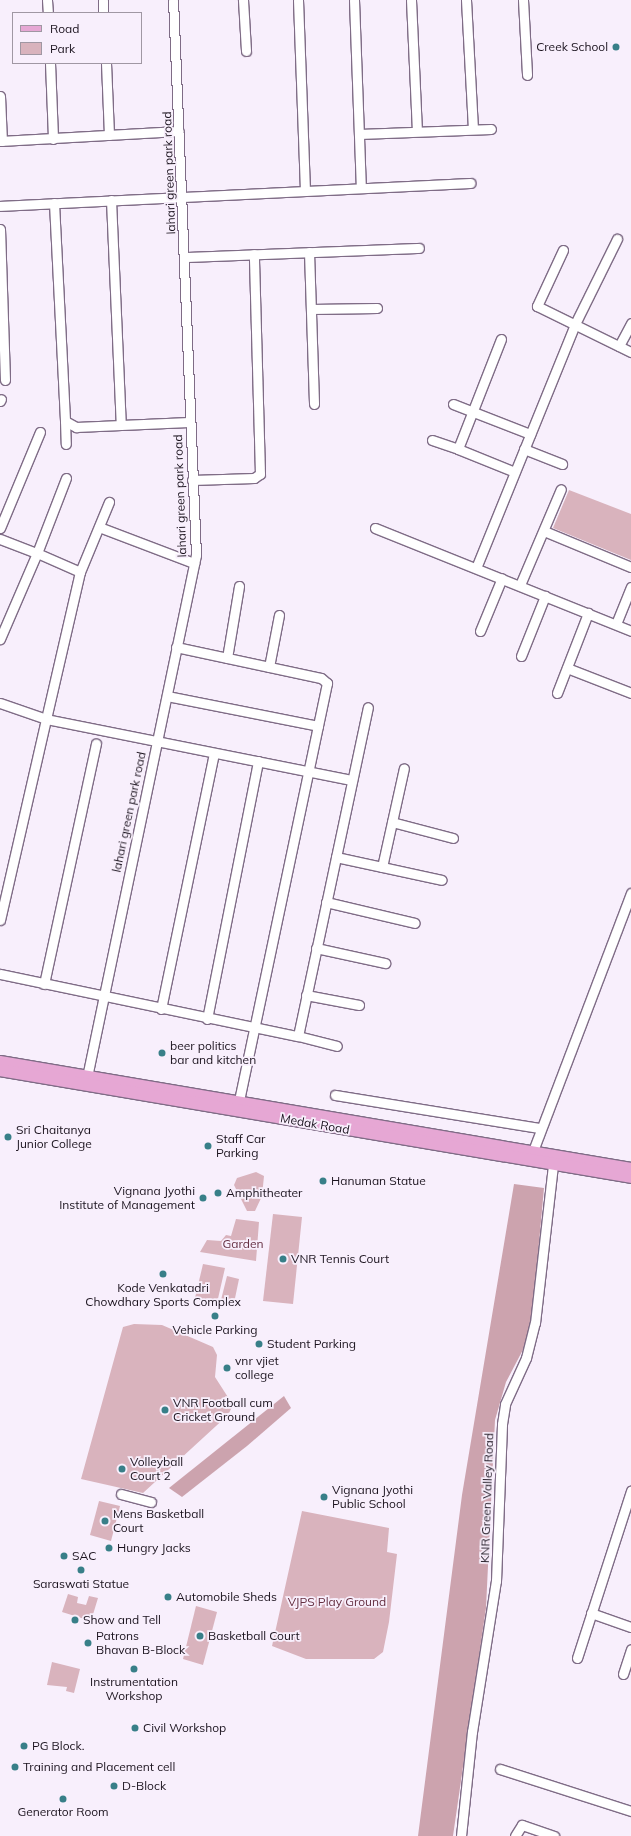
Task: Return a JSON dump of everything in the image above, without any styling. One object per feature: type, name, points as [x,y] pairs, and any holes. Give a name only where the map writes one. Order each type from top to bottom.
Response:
[{"type":"main road","name":"Medak Road","points":[[0,1062],[533,1151],[631,1169]]},
{"type":"main road","name":"Medak Road","points":[[0,1070],[553,1166],[631,1177]]},
{"type":"street","points":[[47,0],[48,12]]},
{"type":"street","points":[[103,0],[104,12]]},
{"type":"street","name":"lahari green park road","points":[[87,1077],[194,563],[185,257],[173,0]]},
{"type":"street","points":[[243,0],[246,51]]},
{"type":"street","points":[[298,0],[305,191]]},
{"type":"street","points":[[354,0],[361,188]]},
{"type":"street","points":[[411,0],[417,131]]},
{"type":"street","points":[[466,0],[473,129]]},
{"type":"street","points":[[523,0],[527,75]]},
{"type":"street","points":[[50,64],[53,138]]},
{"type":"street","points":[[106,64],[109,135]]},
{"type":"street","points":[[0,96],[1,141],[179,131]]},
{"type":"street","points":[[359,134],[491,129]]},
{"type":"street","points":[[0,206],[470,182]]},
{"type":"street","points":[[111,200],[121,425]]},
{"type":"street","points":[[54,203],[66,444]]},
{"type":"street","points":[[0,229],[5,380]]},
{"type":"street","points":[[476,568],[575,324],[617,239]]},
{"type":"street","points":[[185,257],[419,248]]},
{"type":"street","points":[[563,250],[537,306],[631,352]]},
{"type":"street","points":[[309,252],[314,404]]},
{"type":"street","points":[[192,480],[254,478],[260,474],[254,254]]},
{"type":"street","points":[[311,309],[377,308]]},
{"type":"street","points":[[619,346],[631,323]]},
{"type":"street","points":[[458,449],[501,339]]},
{"type":"street","points":[[453,404],[530,434]]},
{"type":"street","points":[[65,421],[76,426],[189,422]]},
{"type":"street","points":[[0,528],[40,432]]},
{"type":"street","points":[[432,440],[515,472]]},
{"type":"street","points":[[524,449],[562,464]]},
{"type":"street","points":[[0,639],[37,553],[66,478]]},
{"type":"street","points":[[520,585],[561,489]]},
{"type":"street","points":[[0,920],[80,572],[109,502]]},
{"type":"street","points":[[99,527],[194,563]]},
{"type":"street","points":[[375,528],[520,585],[631,631]]},
{"type":"street","points":[[544,530],[631,567]]},
{"type":"street","points":[[0,539],[80,572]]},
{"type":"street","points":[[480,631],[502,578]]},
{"type":"street","points":[[227,658],[239,586]]},
{"type":"street","points":[[616,624],[631,587]]},
{"type":"street","points":[[521,656],[545,596]]},
{"type":"street","points":[[557,693],[588,613]]},
{"type":"street","points":[[269,667],[279,615]]},
{"type":"street","points":[[176,647],[325,679],[318,726],[239,1102]]},
{"type":"street","points":[[567,668],[631,693]]},
{"type":"street","points":[[167,696],[318,726]]},
{"type":"street","points":[[0,703],[46,719],[352,780]]},
{"type":"street","points":[[298,1036],[368,707]]},
{"type":"street","points":[[44,984],[96,744]]},
{"type":"street","points":[[161,1009],[214,752]]},
{"type":"street","points":[[207,1019],[258,761]]},
{"type":"street","points":[[382,867],[404,768]]},
{"type":"street","points":[[392,822],[453,838]]},
{"type":"street","points":[[336,857],[442,880]]},
{"type":"street","points":[[533,1151],[539,1128],[631,893]]},
{"type":"street","points":[[326,902],[415,923]]},
{"type":"street","points":[[316,948],[385,963]]},
{"type":"street","points":[[0,974],[254,1029],[298,1036],[337,1046]]},
{"type":"street","points":[[306,995],[359,1005]]},
{"type":"street","points":[[335,1095],[539,1128]]},
{"type":"street","name":"KNR Green Valley Road","points":[[461,1836],[472,1732],[496,1581],[502,1424],[505,1404],[526,1358],[535,1323],[553,1166]]},
{"type":"street","points":[[577,1658],[631,1491]]},
{"type":"street","points":[[121,1494],[151,1502]]},
{"type":"street","points":[[591,1613],[631,1627]]},
{"type":"street","points":[[623,1674],[631,1649]]},
{"type":"street","points":[[500,1769],[631,1811]]},
{"type":"street","points":[[515,1836],[522,1825],[554,1836]]},
{"type":"green space","points":[[569,490],[631,514],[631,560],[553,528]]},
{"type":"green space","points":[[256,1172],[264,1176],[262,1196],[255,1211],[247,1211],[234,1185],[237,1178]]},
{"type":"green space","name":"VNR Tennis Court","points":[[273,1214],[302,1217],[293,1304],[263,1301]]},
{"type":"green space","name":"Garden","points":[[236,1219],[259,1222],[256,1261],[200,1252],[207,1240],[221,1241],[226,1235],[231,1236]]},
{"type":"green space","points":[[203,1264],[225,1268],[217,1303],[195,1298]]},
{"type":"green space","points":[[227,1276],[239,1279],[234,1303],[221,1300]]},
{"type":"green space","name":"VNR Football cum Cricket Ground","points":[[134,1324],[162,1325],[213,1347],[217,1355],[215,1377],[233,1405],[228,1415],[143,1493],[81,1479],[123,1327]]},
{"type":"green space","name":"Mens Basketball Court","points":[[99,1501],[120,1506],[111,1541],[90,1535]]},
{"type":"green space","name":"VJPS Play Ground","points":[[302,1511],[389,1528],[387,1552],[397,1554],[389,1622],[383,1652],[374,1659],[306,1659],[272,1646]]},
{"type":"green space","points":[[68,1594],[78,1597],[77,1603],[86,1605],[89,1596],[98,1598],[91,1621],[62,1612]]},
{"type":"green space","name":"Basketball Court","points":[[196,1606],[217,1612],[203,1665],[183,1659]]},
{"type":"green space","points":[[52,1662],[80,1669],[74,1693],[66,1691],[67,1687],[47,1685]]},
{"type":"shaded area","points":[[514,1184],[544,1188],[533,1309],[527,1342],[506,1382],[495,1420],[486,1608],[453,1836],[418,1836],[462,1495]]},
{"type":"shaded area","points":[[284,1396],[291,1408],[247,1446],[182,1497],[169,1488]]},
{"type":"place","name":"Creek School","points":[[616,47]]},
{"type":"place","name":"beer politics bar and kitchen","points":[[162,1053]]},
{"type":"place","name":"Sri Chaitanya Junior College","points":[[8,1137]]},
{"type":"place","name":"Staff Car Parking","points":[[208,1146]]},
{"type":"place","name":"Hanuman Statue","points":[[323,1181]]},
{"type":"place","name":"Amphitheater","points":[[218,1193]]},
{"type":"place","name":"Vignana Jyothi Institute of Management","points":[[203,1198]]},
{"type":"place","name":"VNR Tennis Court","points":[[283,1259]]},
{"type":"place","name":"Kode Venkatadri Chowdhary Sports Complex","points":[[163,1274]]},
{"type":"place","name":"Vehicle Parking","points":[[215,1316]]},
{"type":"place","name":"Student Parking","points":[[259,1344]]},
{"type":"place","name":"vnr vjiet college","points":[[227,1368]]},
{"type":"place","name":"VNR Football cum Cricket Ground","points":[[165,1410]]},
{"type":"place","name":"Volleyball Court 2","points":[[122,1469]]},
{"type":"place","name":"Vignana Jyothi Public School","points":[[324,1497]]},
{"type":"place","name":"Mens Basketball Court","points":[[105,1521]]},
{"type":"place","name":"Hungry Jacks","points":[[109,1548]]},
{"type":"place","name":"SAC","points":[[64,1556]]},
{"type":"place","name":"Saraswati Statue","points":[[81,1570]]},
{"type":"place","name":"Automobile Sheds","points":[[168,1597]]},
{"type":"place","name":"Show and Tell","points":[[75,1620]]},
{"type":"place","name":"Basketball Court","points":[[200,1636]]},
{"type":"place","name":"Patrons Bhavan B-Block","points":[[88,1643]]},
{"type":"place","name":"Instrumentation Workshop","points":[[134,1669]]},
{"type":"place","name":"Civil Workshop","points":[[135,1728]]},
{"type":"place","name":"PG Block.","points":[[24,1746]]},
{"type":"place","name":"Training and Placement cell","points":[[15,1767]]},
{"type":"place","name":"D-Block","points":[[114,1786]]},
{"type":"place","name":"Generator Room","points":[[63,1799]]}]
